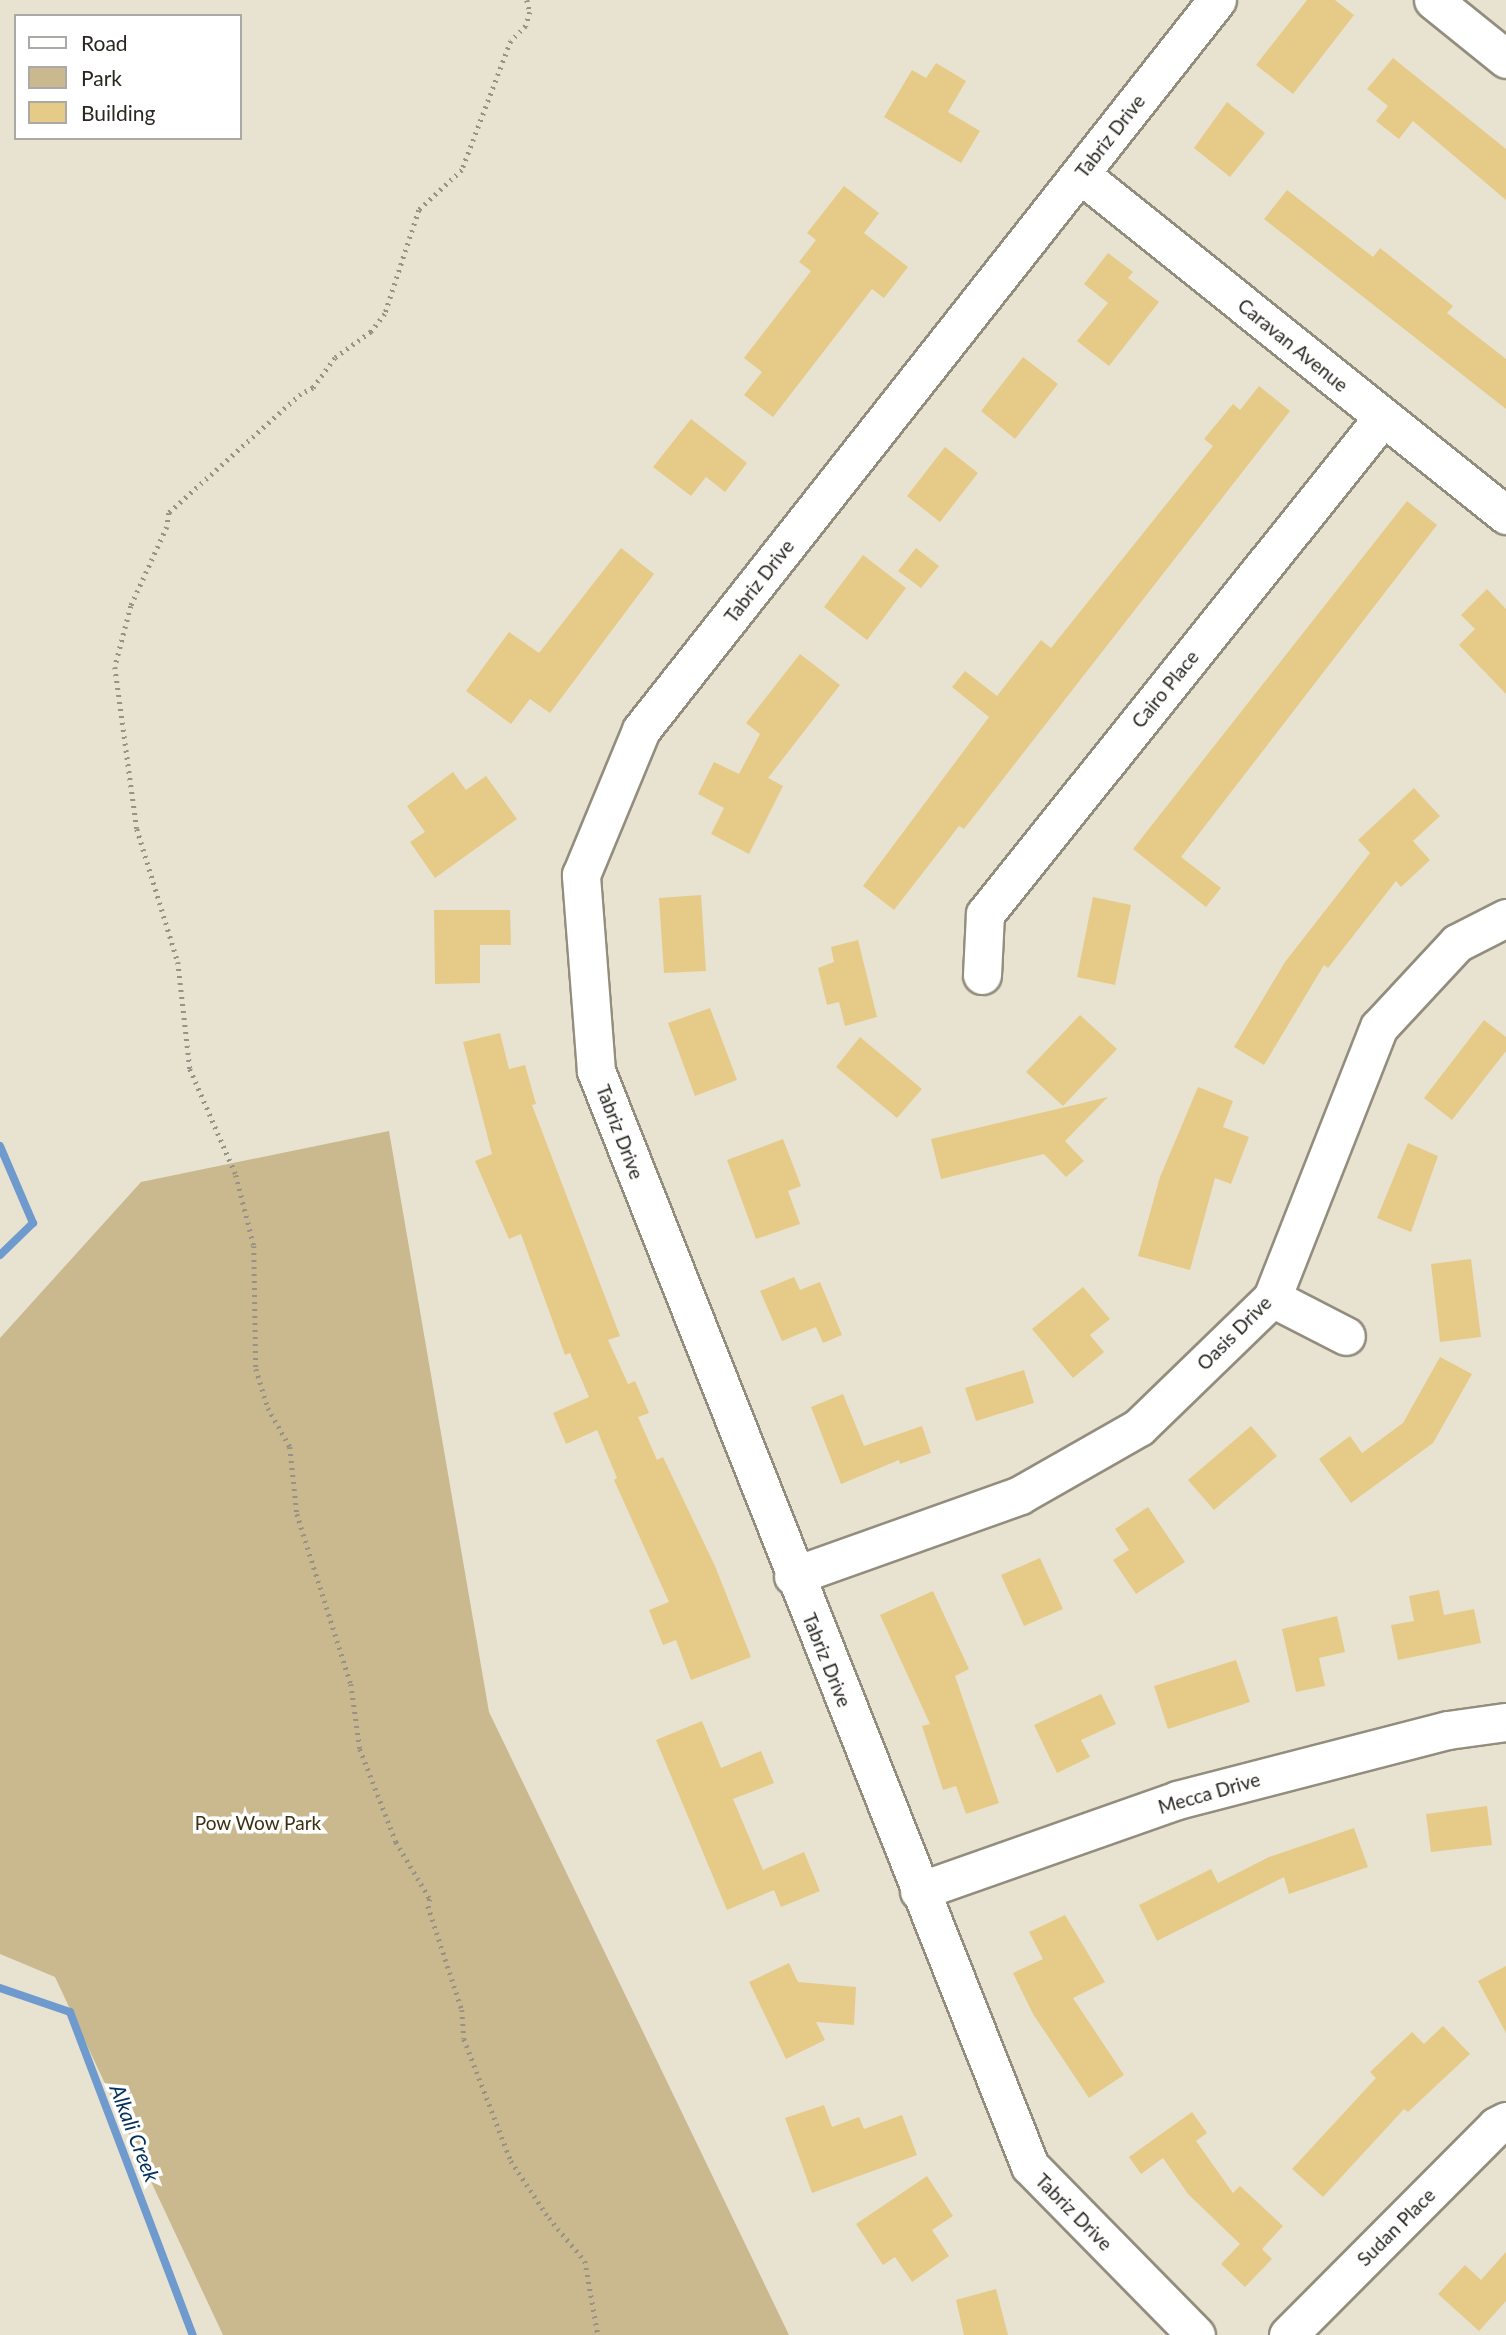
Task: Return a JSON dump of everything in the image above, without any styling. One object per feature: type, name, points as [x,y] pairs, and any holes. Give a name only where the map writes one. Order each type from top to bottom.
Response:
[{"type":"street","name":"Tabriz Drive","points":[[1196,2335],[1030,2166],[793,1576],[596,1071],[581,875],[641,730],[1217,0]]},
{"type":"street","points":[[1433,0],[1506,59]]},
{"type":"street","name":"Caravan Avenue","points":[[1080,174],[1506,515]]},
{"type":"street","name":"Cairo Place","points":[[982,975],[985,914],[1383,416]]},
{"type":"street","name":"Oasis Drive","points":[[793,1576],[1020,1495],[1139,1427],[1272,1298],[1380,1027],[1457,943],[1506,918]]},
{"type":"street","points":[[1272,1298],[1346,1336]]},
{"type":"street","name":"Mecca Drive","points":[[919,1891],[1177,1800],[1448,1730],[1506,1722]]},
{"type":"street","name":"Sudan Place","points":[[1289,2335],[1496,2126],[1506,2121]]},
{"type":"path","points":[[527,0],[530,12],[526,26],[511,41],[462,170],[419,210],[385,314],[364,338],[335,358],[313,388],[301,394],[169,513],[167,527],[131,606],[115,667],[137,829],[178,962],[190,1069],[236,1175],[254,1246],[256,1369],[268,1408],[290,1447],[297,1514],[351,1684],[360,1749],[396,1842],[430,1899],[428,1906],[462,2010],[464,2039],[511,2161],[549,2218],[585,2261],[598,2335]]},
{"type":"green space","name":"Pow Wow Park","points":[[389,1131],[489,1712],[789,2335],[223,2335],[55,1977],[0,1954],[0,1338],[141,1182]]},
{"type":"building","points":[[1307,0],[1335,0],[1354,15],[1293,94],[1256,65]]},
{"type":"building","points":[[1393,58],[1506,149],[1506,200],[1413,121],[1399,139],[1376,121],[1388,106],[1367,89]]},
{"type":"building","points":[[936,63],[966,81],[948,112],[980,131],[961,163],[884,117],[912,70],[926,78]]},
{"type":"building","points":[[1227,102],[1265,133],[1230,177],[1194,148]]},
{"type":"building","points":[[844,186],[879,213],[864,233],[908,267],[884,298],[872,289],[773,417],[744,395],[762,372],[744,358],[811,271],[799,262],[816,240],[807,233]]},
{"type":"building","points":[[1287,190],[1373,257],[1380,248],[1453,306],[1447,313],[1506,359],[1506,409],[1264,219]]},
{"type":"building","points":[[1108,253],[1133,272],[1128,278],[1159,302],[1109,366],[1077,341],[1108,303],[1084,284]]},
{"type":"building","points":[[1023,357],[1058,384],[1015,439],[981,411]]},
{"type":"building","points":[[1259,386],[1290,411],[964,829],[959,826],[894,910],[863,886],[989,717],[952,687],[965,671],[997,696],[1041,640],[1051,648],[1213,446],[1204,439],[1233,404],[1240,410]]},
{"type":"building","points":[[691,419],[747,463],[725,492],[706,477],[691,496],[653,467]]},
{"type":"building","points":[[945,447],[978,473],[940,522],[907,496]]},
{"type":"building","points":[[1407,501],[1437,525],[1181,857],[1221,888],[1206,907],[1133,849]]},
{"type":"building","points":[[621,548],[654,574],[550,713],[530,699],[511,724],[466,691],[509,632],[539,653]]},
{"type":"building","points":[[916,548],[939,566],[921,588],[898,571]]},
{"type":"building","points":[[863,555],[906,588],[867,640],[824,607]]},
{"type":"building","points":[[1487,589],[1506,609],[1506,694],[1459,645],[1475,629],[1461,615]]},
{"type":"building","points":[[800,654],[840,685],[768,778],[783,786],[749,854],[711,834],[724,808],[698,794],[714,762],[739,774],[760,734],[746,723]]},
{"type":"building","points":[[453,772],[466,790],[486,776],[517,819],[435,878],[410,842],[425,832],[407,806]]},
{"type":"building","points":[[1414,788],[1440,816],[1413,841],[1430,860],[1401,887],[1396,881],[1328,968],[1324,965],[1264,1065],[1234,1047],[1285,962],[1370,853],[1358,840]]},
{"type":"building","points":[[701,895],[706,971],[664,973],[659,898]]},
{"type":"building","points":[[1093,897],[1131,905],[1115,985],[1077,977]]},
{"type":"building","points":[[434,910],[510,910],[511,945],[480,945],[480,983],[435,984]]},
{"type":"building","points":[[858,940],[877,1017],[845,1026],[839,1002],[827,1005],[818,968],[834,962],[831,947]]},
{"type":"building","points":[[710,1008],[737,1080],[695,1096],[668,1023]]},
{"type":"building","points":[[1080,1015],[1117,1049],[1063,1106],[1026,1072]]},
{"type":"building","points":[[1484,1020],[1506,1037],[1506,1051],[1452,1120],[1424,1098]]},
{"type":"building","points":[[500,1033],[509,1069],[525,1065],[536,1104],[532,1105],[620,1336],[608,1340],[628,1384],[635,1381],[649,1413],[638,1417],[657,1460],[663,1457],[715,1566],[751,1657],[691,1680],[676,1640],[663,1645],[649,1610],[669,1602],[614,1480],[617,1478],[597,1430],[566,1444],[553,1413],[589,1397],[570,1353],[565,1355],[521,1234],[509,1239],[475,1161],[492,1154],[463,1042]]},
{"type":"building","points":[[860,1037],[922,1089],[897,1118],[836,1067]]},
{"type":"building","points":[[1198,1087],[1233,1101],[1223,1127],[1249,1137],[1231,1184],[1215,1178],[1190,1270],[1138,1256],[1160,1177]]},
{"type":"building","points":[[1108,1097],[1065,1141],[1084,1161],[1066,1177],[1044,1154],[941,1179],[931,1139]]},
{"type":"building","points":[[783,1139],[801,1186],[788,1191],[800,1224],[756,1239],[727,1160]]},
{"type":"building","points":[[1408,1143],[1438,1156],[1411,1232],[1377,1218]]},
{"type":"building","points":[[1471,1259],[1481,1337],[1440,1342],[1431,1264]]},
{"type":"building","points":[[794,1277],[800,1290],[820,1282],[842,1335],[823,1343],[816,1327],[782,1341],[760,1291]]},
{"type":"building","points":[[1083,1287],[1110,1319],[1090,1335],[1104,1352],[1073,1378],[1032,1329]]},
{"type":"building","points":[[1440,1357],[1472,1374],[1433,1443],[1351,1503],[1319,1459],[1350,1436],[1362,1453],[1403,1423]]},
{"type":"building","points":[[1024,1370],[1034,1403],[976,1421],[965,1388]]},
{"type":"building","points":[[843,1394],[864,1446],[922,1426],[931,1453],[900,1464],[899,1460],[841,1484],[811,1407]]},
{"type":"building","points":[[1251,1426],[1277,1456],[1214,1510],[1188,1480]]},
{"type":"building","points":[[1148,1507],[1185,1562],[1136,1594],[1113,1560],[1129,1550],[1115,1529]]},
{"type":"building","points":[[1040,1558],[1063,1609],[1024,1626],[1001,1575]]},
{"type":"building","points":[[1439,1590],[1444,1615],[1474,1609],[1481,1643],[1398,1660],[1391,1625],[1414,1621],[1409,1596]]},
{"type":"building","points":[[933,1591],[969,1669],[955,1676],[999,1803],[966,1814],[956,1786],[943,1790],[922,1726],[930,1724],[880,1615]]},
{"type":"building","points":[[1337,1616],[1345,1652],[1319,1658],[1325,1686],[1296,1692],[1282,1629]]},
{"type":"building","points":[[1236,1660],[1250,1702],[1168,1729],[1154,1686]]},
{"type":"building","points":[[1101,1694],[1116,1724],[1081,1740],[1090,1757],[1057,1773],[1034,1725]]},
{"type":"building","points":[[702,1721],[721,1768],[761,1751],[774,1783],[733,1799],[763,1870],[804,1852],[820,1891],[781,1907],[774,1890],[727,1910],[656,1740]]},
{"type":"building","points":[[1487,1806],[1492,1845],[1431,1852],[1426,1814]]},
{"type":"building","points":[[1354,1828],[1368,1867],[1289,1894],[1284,1877],[1157,1941],[1139,1905],[1211,1869],[1218,1883],[1269,1857]]},
{"type":"building","points":[[1065,1915],[1105,1982],[1073,1998],[1124,2075],[1089,2098],[1033,2014],[1013,1973],[1043,1959],[1029,1932]]},
{"type":"building","points":[[789,1963],[798,1982],[856,1987],[854,2025],[816,2022],[825,2040],[786,2059],[749,1982]]},
{"type":"building","points":[[1506,1966],[1506,2033],[1478,1981]]},
{"type":"building","points":[[1443,2026],[1470,2054],[1408,2112],[1404,2109],[1323,2197],[1292,2169],[1376,2078],[1370,2072],[1412,2032],[1424,2044]]},
{"type":"building","points":[[824,2105],[832,2127],[859,2117],[864,2129],[902,2115],[917,2155],[812,2193],[785,2118]]},
{"type":"building","points":[[1192,2112],[1207,2133],[1196,2141],[1233,2193],[1240,2186],[1283,2226],[1262,2249],[1272,2259],[1245,2287],[1221,2264],[1240,2244],[1188,2194],[1163,2158],[1141,2174],[1129,2157]]},
{"type":"building","points":[[927,2176],[953,2216],[932,2230],[949,2256],[912,2282],[895,2257],[883,2265],[856,2224]]},
{"type":"building","points":[[1506,2252],[1506,2301],[1479,2331],[1438,2294],[1465,2265],[1481,2280]]},
{"type":"building","points":[[996,2289],[1008,2335],[964,2335],[956,2300]]},
{"type":"waterway","name":"Alkali Creek","points":[[0,1146],[33,1223],[0,1255]]},
{"type":"waterway","name":"Alkali Creek","points":[[0,1988],[70,2012],[193,2335]]}]
